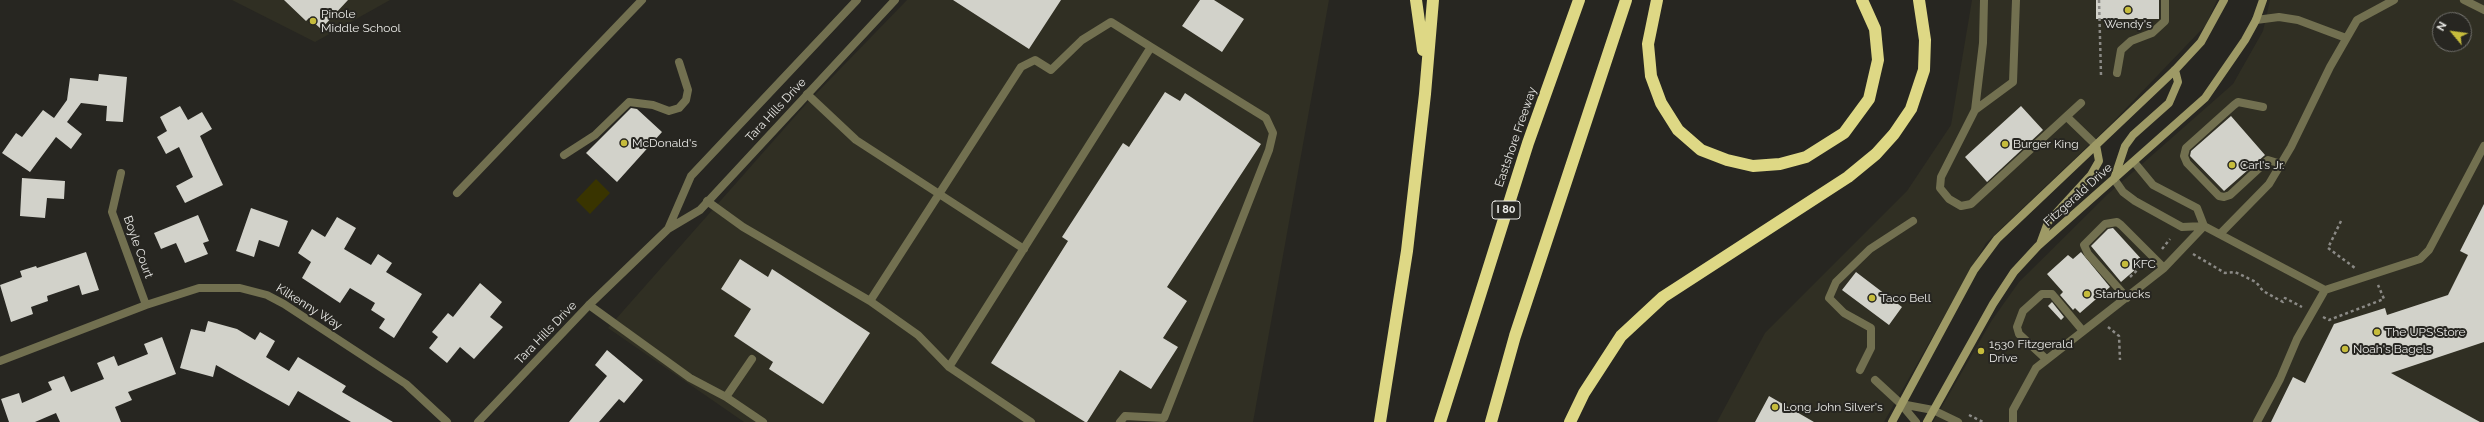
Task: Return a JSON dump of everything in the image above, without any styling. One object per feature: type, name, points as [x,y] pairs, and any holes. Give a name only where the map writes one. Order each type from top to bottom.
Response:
[{"type":"highway","points":[[1416,0],[1422,40],[1426,94]]},
{"type":"highway","points":[[1380,422],[1407,251],[1426,94],[1433,0]]},
{"type":"highway","name":"Eastshore Freeway","points":[[1440,422],[1528,143],[1579,0]]},
{"type":"highway","points":[[1491,422],[1515,336],[1626,0]]},
{"type":"highway","points":[[1657,0],[1648,44],[1651,76],[1661,103],[1678,130],[1700,150],[1753,166],[1780,164],[1806,157],[1844,133],[1869,99],[1878,60],[1875,29],[1862,0]]},
{"type":"highway","points":[[1570,422],[1584,393],[1621,336],[1663,297],[1848,177],[1876,154],[1894,134],[1911,109],[1924,70],[1925,40],[1919,0]]},
{"type":"main road","name":"Fitzgerald Drive","points":[[1892,422],[1974,270],[1997,239],[2175,70],[2201,42],[2224,0]]},
{"type":"main road","name":"Fitzgerald Drive","points":[[1927,422],[1993,304],[2014,272],[2038,246],[2204,98],[2231,61],[2256,20],[2263,0]]},
{"type":"main road","points":[[2114,179],[2125,146],[2133,135],[2169,103],[2178,82],[2175,70]]},
{"type":"main road","points":[[2038,246],[2048,222],[2091,176],[2099,161],[2096,145]]},
{"type":"street","points":[[457,193],[642,0]]},
{"type":"street","name":"Tara Hills Drive","points":[[668,229],[691,176],[857,0]]},
{"type":"street","name":"Tara Hills Drive","points":[[478,422],[589,305],[668,229],[700,210],[895,0]]},
{"type":"street","points":[[1984,0],[1983,43],[1975,110],[1941,177],[1940,188],[1949,199],[1961,206],[1971,204],[2081,103]]},
{"type":"street","points":[[1975,110],[2013,82],[2016,0]]},
{"type":"street","points":[[2117,73],[2121,50],[2131,41],[2152,33],[2165,21],[2165,0]]},
{"type":"street","points":[[2220,234],[2269,184],[2357,20],[2394,0]]},
{"type":"street","points":[[2464,0],[2484,10]]},
{"type":"street","points":[[2256,20],[2279,17],[2298,20],[2346,38]]},
{"type":"street","points":[[870,300],[1020,67],[1035,60],[1051,70],[1082,40],[1111,22],[1266,118],[1273,133],[1267,157],[1164,418],[1125,416],[1120,422]]},
{"type":"street","points":[[949,367],[1151,47]]},
{"type":"street","points":[[564,155],[595,135],[629,102],[653,105],[669,111],[679,108],[686,100],[688,90],[679,62]]},
{"type":"street","points":[[807,94],[856,140],[1024,249]]},
{"type":"street","points":[[2263,106],[2238,102],[2186,148],[2184,156],[2187,163],[2219,196],[2224,197],[2230,195],[2268,160],[2281,164]]},
{"type":"street","points":[[2067,117],[2096,145]]},
{"type":"street","points":[[2257,422],[2280,378],[2297,339],[2325,290],[2420,259],[2429,250],[2484,146]]},
{"type":"street","points":[[2134,162],[2142,175],[2153,185],[2197,208],[2204,226]]},
{"type":"street","name":"Boyle Court","points":[[121,173],[112,212],[146,305]]},
{"type":"street","points":[[2114,179],[2123,192],[2135,201],[2182,227],[2204,226],[2325,290]]},
{"type":"street","points":[[707,201],[743,227],[870,300],[918,335],[949,367],[1031,422]]},
{"type":"street","points":[[1860,370],[1871,348],[1871,328],[1844,313],[1829,298],[1836,282],[1870,249],[1913,221]]},
{"type":"street","points":[[2127,298],[2088,254],[2084,246],[2105,224],[2117,222],[2164,268]]},
{"type":"street","points":[[2013,422],[2013,410],[2036,368],[2164,268],[2204,226]]},
{"type":"street","name":"Kilkenny Way","points":[[0,361],[146,305],[199,288],[240,288],[267,295],[406,384],[447,422]]},
{"type":"street","points":[[2046,359],[2020,334],[2017,327],[2023,311],[2042,294],[2052,294],[2083,331]]},
{"type":"street","points":[[589,305],[690,378],[726,397],[763,422]]},
{"type":"street","points":[[726,397],[752,359]]},
{"type":"street","points":[[1874,380],[1901,404],[1916,422]]},
{"type":"street","points":[[1901,404],[1933,410],[1958,422]]},
{"type":"path","points":[[2099,0],[2101,75]]},
{"type":"shaded area","name":"Pinole Middle School","points":[[232,0],[390,0],[315,42]]},
{"type":"shaded area","points":[[907,0],[1329,0],[1253,422],[744,422],[608,328],[806,104]]},
{"type":"shaded area","points":[[1972,0],[2217,0],[2206,25],[2111,124],[1986,243],[1884,422],[1717,422],[1765,333],[1907,191],[1951,125]]},
{"type":"shaded area","points":[[2270,0],[2484,0],[2484,422],[1933,422],[1992,320],[2019,282],[2108,194],[2233,84],[2263,31]]},
{"type":"shaded area","points":[[596,179],[610,193],[590,214],[576,200]]},
{"type":"building","points":[[284,0],[348,0],[321,29],[309,18],[306,21]]},
{"type":"building","points":[[953,0],[1061,0],[1029,49]]},
{"type":"building","points":[[1200,0],[1214,0],[1244,19],[1222,52],[1182,26]]},
{"type":"building","name":"Wendy's","points":[[2096,0],[2159,0],[2159,19],[2096,19]]},
{"type":"building","points":[[99,74],[127,77],[123,122],[106,121],[107,106],[81,103],[67,122],[82,134],[71,149],[56,137],[30,172],[2,153],[16,133],[22,137],[43,110],[54,118],[67,100],[70,78],[98,81]]},
{"type":"building","points":[[1165,92],[1180,101],[1185,93],[1261,144],[1167,287],[1187,301],[1163,338],[1178,347],[1151,389],[1120,370],[1087,422],[1085,422],[991,363],[1068,241],[1062,237],[1123,143],[1129,147]]},
{"type":"building","points":[[180,106],[188,120],[202,112],[212,129],[200,136],[223,185],[185,203],[176,186],[193,177],[179,147],[166,154],[157,137],[167,131],[160,117]]},
{"type":"building","name":"Burger King","points":[[2021,106],[2043,130],[1987,182],[1965,157]]},
{"type":"building","name":"McDonald's","points":[[631,108],[637,109],[662,132],[617,182],[586,153]]},
{"type":"building","points":[[2231,116],[2265,155],[2224,191],[2190,156],[2191,151]]},
{"type":"building","points":[[22,178],[65,181],[64,199],[47,198],[45,218],[20,216]]},
{"type":"building","points":[[2484,204],[2484,342],[2391,373],[2480,422],[2271,422],[2293,377],[2305,383],[2334,324],[2385,308],[2387,315],[2448,295],[2468,255],[2460,251]]},
{"type":"building","points":[[251,208],[288,221],[279,247],[259,240],[254,257],[236,251]]},
{"type":"building","points":[[198,215],[209,241],[203,243],[208,254],[185,263],[176,243],[161,249],[154,233]]},
{"type":"building","points":[[337,217],[356,228],[344,249],[371,265],[378,254],[392,263],[386,272],[422,294],[394,338],[379,328],[385,319],[371,310],[375,303],[350,288],[340,303],[302,278],[311,262],[298,253],[312,229],[325,237]]},
{"type":"building","points":[[2113,228],[2144,262],[2121,282],[2091,246],[2108,229]]},
{"type":"building","points":[[86,252],[99,290],[82,295],[79,285],[47,296],[48,301],[31,307],[33,314],[11,322],[0,285],[22,277],[20,271],[36,266],[37,268]]},
{"type":"building","points":[[2081,252],[2110,287],[2080,313],[2075,308],[2073,310],[2060,295],[2063,292],[2047,274],[2068,255],[2073,259]]},
{"type":"building","points":[[740,259],[768,277],[772,269],[870,333],[823,404],[769,369],[773,362],[734,336],[751,309],[721,289]]},
{"type":"building","name":"Taco Bell","points":[[1856,272],[1902,307],[1889,325],[1842,290]]},
{"type":"building","points":[[480,283],[502,302],[490,317],[503,327],[474,359],[460,347],[447,363],[429,348],[438,337],[432,332],[448,313],[453,317]]},
{"type":"building","points":[[2052,302],[2064,317],[2061,320],[2048,306]]},
{"type":"building","points":[[208,321],[237,329],[255,340],[260,332],[275,341],[266,357],[289,371],[298,357],[346,386],[342,392],[393,422],[351,422],[298,391],[289,406],[216,365],[213,377],[180,368],[191,329],[205,332]]},
{"type":"building","points":[[162,337],[176,374],[128,392],[132,400],[115,407],[121,422],[60,422],[56,413],[35,422],[9,422],[1,399],[19,393],[22,403],[52,390],[48,382],[64,376],[71,392],[104,379],[97,363],[114,356],[118,366],[148,354],[144,344]]},
{"type":"building","points":[[607,350],[643,380],[624,403],[619,399],[599,422],[569,422],[607,376],[595,365]]},
{"type":"building","name":"Long John Silver's","points":[[1769,396],[1814,422],[1755,422]]},
{"type":"place","name":"Wendy's","points":[[2128,10]]},
{"type":"place","name":"Pinole Middle School","points":[[313,21]]},
{"type":"place","name":"McDonald's","points":[[624,143]]},
{"type":"place","name":"Burger King","points":[[2005,144]]},
{"type":"place","name":"Carl's Jr.","points":[[2232,165]]},
{"type":"place","name":"KFC","points":[[2125,264]]},
{"type":"place","name":"Starbucks","points":[[2087,294]]},
{"type":"place","name":"Taco Bell","points":[[1872,298]]},
{"type":"place","name":"The UPS Store","points":[[2377,332]]},
{"type":"place","name":"Noah's Bagels","points":[[2345,349]]},
{"type":"place","name":"1530 Fitzgerald Drive","points":[[1981,351]]},
{"type":"place","name":"Long John Silver's","points":[[1775,407]]}]
